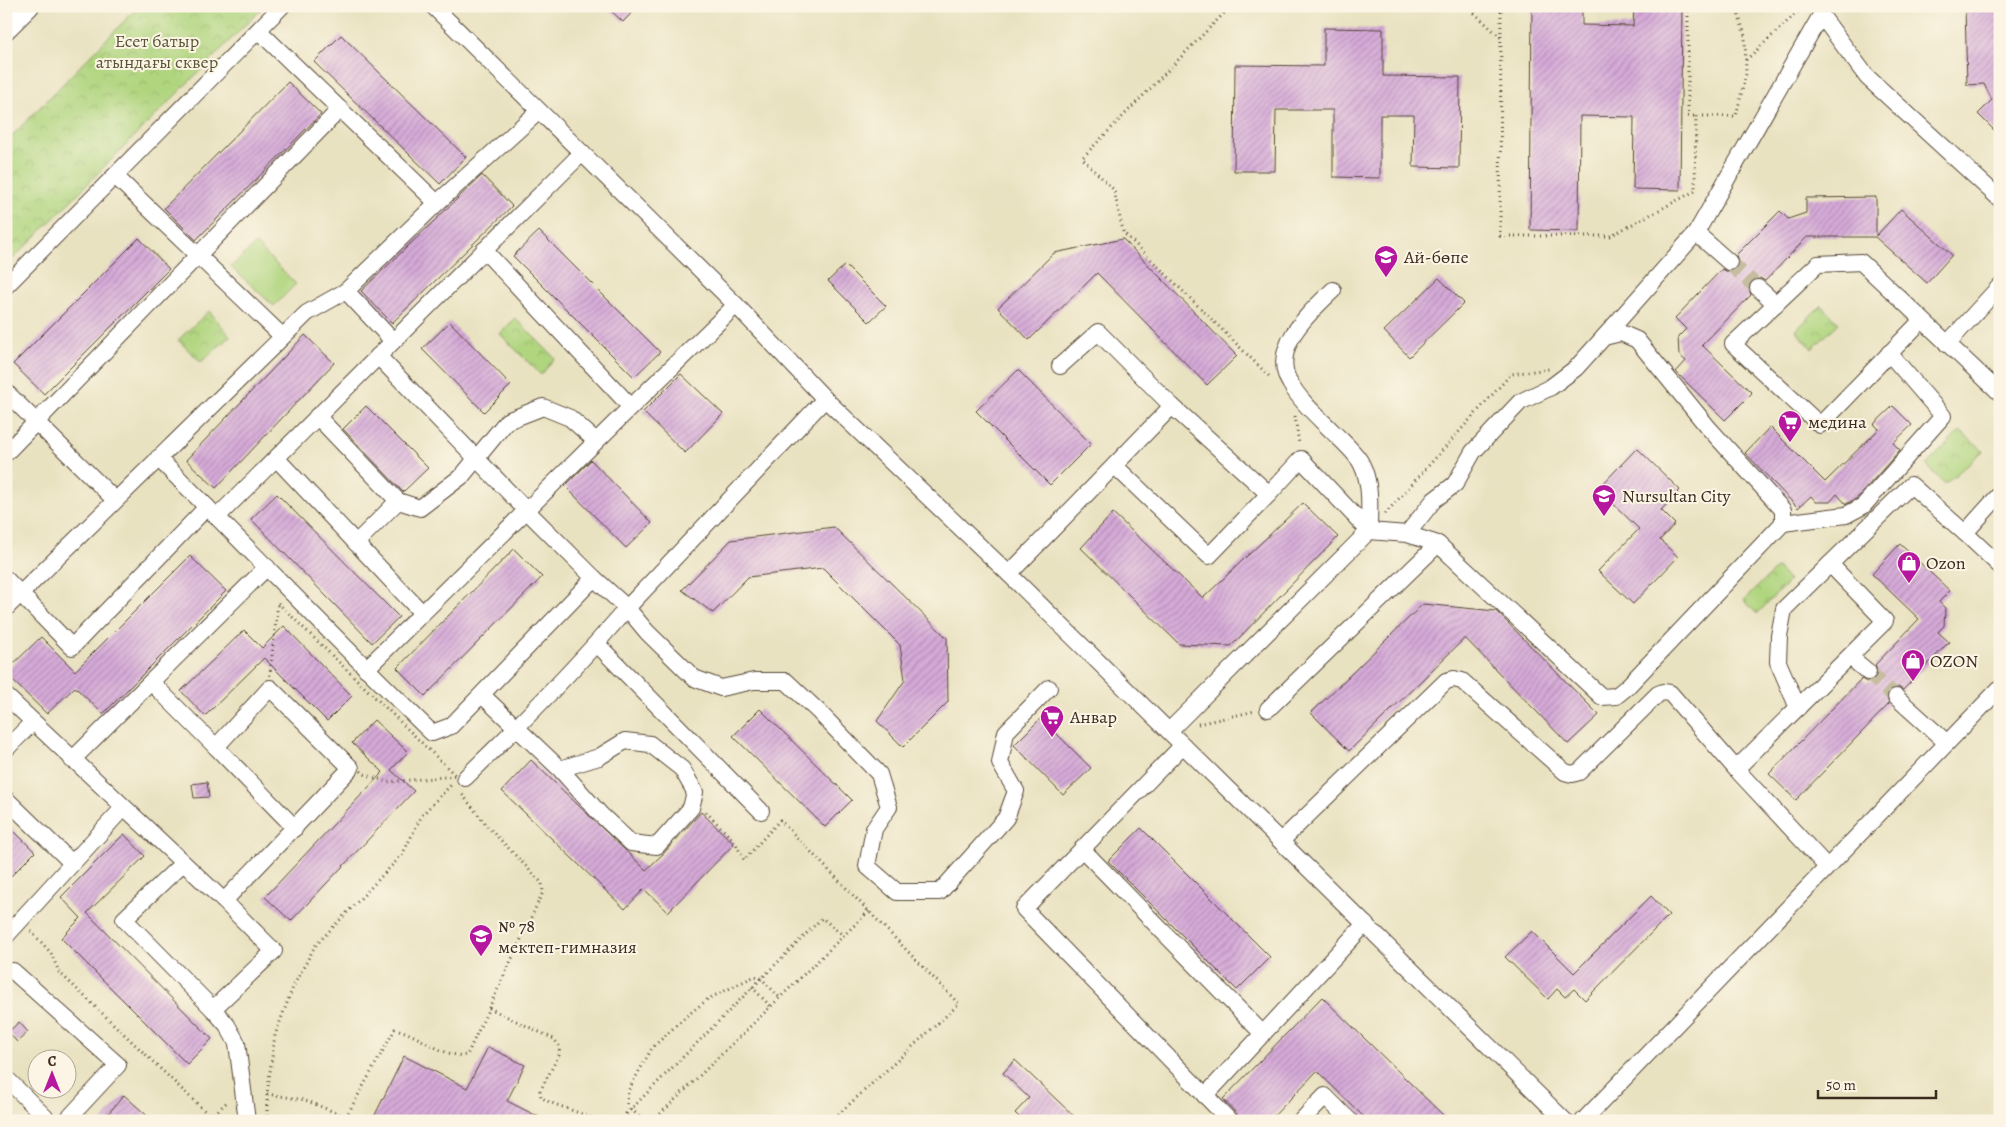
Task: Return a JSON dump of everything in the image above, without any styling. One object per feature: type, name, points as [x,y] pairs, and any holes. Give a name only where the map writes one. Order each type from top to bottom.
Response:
[{"type":"main road","points":[[6,30],[29,6]]},
{"type":"street","points":[[6,286],[282,6]]},
{"type":"street","points":[[433,6],[736,304],[825,399],[1009,574],[1565,1121]]},
{"type":"street","points":[[1407,534],[1434,500],[1455,484],[1473,452],[1520,402],[1551,387],[1576,368],[1696,233],[1822,9],[1866,77],[2000,199]]},
{"type":"street","points":[[259,31],[437,203]]},
{"type":"street","points":[[6,453],[340,109]]},
{"type":"street","points":[[6,608],[282,336],[307,313],[346,291],[437,203],[539,111]]},
{"type":"street","points":[[6,579],[72,648],[212,512],[276,458],[582,153]]},
{"type":"street","points":[[115,176],[282,336]]},
{"type":"street","points":[[1696,233],[1729,262]]},
{"type":"street","points":[[484,250],[631,407]]},
{"type":"street","points":[[1922,320],[1820,425],[1734,344],[1818,264],[1861,262],[2000,393]]},
{"type":"street","points":[[1948,344],[2000,286]]},
{"type":"street","points":[[1758,288],[1776,304]]},
{"type":"street","points":[[1169,731],[1369,531],[1369,488],[1360,461],[1289,383],[1284,368],[1290,338],[1333,290]]},
{"type":"street","points":[[346,291],[393,341]]},
{"type":"street","points":[[366,669],[736,304]]},
{"type":"street","points":[[1060,366],[1098,332],[1172,406],[1269,494]]},
{"type":"street","points":[[1604,337],[1621,333],[1638,340],[1707,426],[1783,510],[1783,523]]},
{"type":"street","points":[[1115,466],[1209,556],[1301,459],[1369,531],[1407,534],[1438,544],[1602,697],[1616,696],[1627,687],[1783,523],[1846,515],[1863,506],[1943,416],[1889,353]]},
{"type":"street","points":[[378,356],[526,510],[627,608],[647,632],[694,678],[721,688],[754,681],[786,681],[873,767],[879,774],[889,806],[874,829],[867,866],[897,892],[940,892],[1006,818],[1016,791],[1000,763],[1006,732],[1048,688]]},
{"type":"street","points":[[6,392],[115,500]]},
{"type":"street","points":[[458,779],[516,729],[597,644],[627,608],[825,399]]},
{"type":"street","points":[[1009,574],[1172,406]]},
{"type":"street","points":[[318,416],[398,501],[420,508],[462,476],[507,421],[543,407],[570,418],[596,441]]},
{"type":"street","points":[[158,458],[366,669],[432,733],[451,726],[594,578]]},
{"type":"street","points":[[276,458],[422,613]]},
{"type":"street","points":[[1798,708],[1778,662],[1780,627],[1784,609],[1911,485],[2000,566]]},
{"type":"street","points":[[1964,532],[2000,494]]},
{"type":"street","points":[[356,543],[398,501]]},
{"type":"street","points":[[1268,709],[1438,544]]},
{"type":"street","points":[[1736,769],[1885,620],[1830,564]]},
{"type":"street","points":[[72,760],[267,567]]},
{"type":"street","points":[[597,644],[761,812]]},
{"type":"street","points":[[1850,657],[1868,672]]},
{"type":"street","points":[[1281,841],[1446,681],[1454,679],[1462,681],[1565,772],[1572,774],[1579,772],[1658,694],[1663,692],[1670,693],[1736,769],[1827,867]]},
{"type":"street","points":[[151,682],[295,828]]},
{"type":"street","points":[[216,747],[270,688],[351,768],[224,901]]},
{"type":"street","points":[[1583,1121],[2000,688]]},
{"type":"street","points":[[482,695],[560,769],[600,814],[631,843],[657,846],[691,808],[695,792],[682,769],[650,744],[626,741],[598,757],[560,769]]},
{"type":"street","points":[[6,696],[224,901],[274,951],[213,1009]]},
{"type":"street","points":[[1896,697],[1947,743]]},
{"type":"street","points":[[6,749],[33,722]]},
{"type":"street","points":[[1183,745],[1024,909],[1230,1121]]},
{"type":"street","points":[[6,799],[72,864]]},
{"type":"street","points":[[6,936],[123,808]]},
{"type":"street","points":[[1082,849],[1263,1034]]},
{"type":"street","points":[[183,863],[124,919],[227,1025],[237,1043],[247,1121]]},
{"type":"street","points":[[1205,1096],[1365,924]]},
{"type":"street","points":[[8,971],[118,1065],[66,1121]]},
{"type":"street","points":[[6,1078],[49,1121]]},
{"type":"street","points":[[1301,1121],[1325,1096],[1350,1121]]},
{"type":"path","points":[[1231,6],[1082,158],[1114,190],[1123,232],[1278,385]]},
{"type":"path","points":[[1467,6],[1501,38]]},
{"type":"path","points":[[1502,6],[1500,236],[1610,236],[1695,192],[1696,116]]},
{"type":"path","points":[[1688,6],[1688,116],[1736,116],[1746,74],[1745,36],[1736,6]]},
{"type":"path","points":[[1746,61],[1804,6]]},
{"type":"path","points":[[1369,531],[1511,374],[1550,369]]},
{"type":"path","points":[[1293,408],[1301,459]]},
{"type":"path","points":[[267,1094],[305,1100],[347,1119],[395,1029],[405,1031],[456,1057],[467,1055],[542,892],[542,883],[488,827],[458,779],[278,603],[269,681],[364,774],[388,782],[458,779]]},
{"type":"path","points":[[1196,725],[1268,709]]},
{"type":"path","points":[[267,1121],[267,1094],[275,1035],[293,987],[315,946],[402,855],[422,815],[458,779]]},
{"type":"path","points":[[703,809],[735,842],[744,860],[780,820],[959,1004],[831,1121]]},
{"type":"path","points":[[653,1121],[869,912]]},
{"type":"path","points":[[626,1115],[822,918],[844,936]]},
{"type":"path","points":[[21,920],[51,953],[60,972],[211,1117],[243,1090]]},
{"type":"path","points":[[631,1121],[626,1115],[628,1091],[652,1048],[684,1018],[708,999],[755,976],[761,978],[780,998]]},
{"type":"path","points":[[752,988],[771,1007]]},
{"type":"path","points":[[488,1008],[554,1040],[560,1046],[559,1055],[540,1091],[541,1097],[549,1102],[601,1121]]},
{"type":"path","points":[[632,1109],[644,1121]]},
{"type":"green space","name":"Есет батыр атындағы сквер","points":[[139,6],[264,6],[6,266],[6,142]]},
{"type":"green space","points":[[256,244],[296,284],[274,306],[231,267]]},
{"type":"green space","points":[[1821,305],[1839,323],[1812,349],[1796,330]]},
{"type":"green space","points":[[209,311],[230,336],[201,362],[178,340]]},
{"type":"green space","points":[[515,318],[555,358],[541,375],[500,334]]},
{"type":"green space","points":[[1960,431],[1983,451],[1945,484],[1926,465]]},
{"type":"green space","points":[[1777,568],[1789,581],[1757,614],[1744,600]]},
{"type":"building","points":[[606,6],[638,6],[623,22]]},
{"type":"building","points":[[1532,6],[1582,6],[1582,25],[1633,26],[1634,6],[1682,6],[1680,190],[1633,189],[1634,117],[1580,116],[1579,231],[1530,230]]},
{"type":"building","points":[[1965,6],[2000,6],[2000,136],[1978,114],[1992,100],[1984,84],[1967,85]]},
{"type":"building","points":[[1324,28],[1383,29],[1383,76],[1460,77],[1459,168],[1413,167],[1414,115],[1380,115],[1380,178],[1333,177],[1333,110],[1276,110],[1275,171],[1234,171],[1235,65],[1324,66]]},
{"type":"building","points":[[341,35],[466,157],[440,184],[314,62]]},
{"type":"building","points":[[288,82],[321,114],[196,240],[164,208]]},
{"type":"building","points":[[482,175],[512,206],[392,323],[361,291]]},
{"type":"building","points":[[1876,197],[1876,236],[1901,209],[1952,255],[1927,283],[1875,237],[1807,237],[1765,281],[1760,278],[1751,281],[1748,286],[1751,295],[1702,345],[1752,393],[1725,420],[1676,372],[1686,361],[1679,355],[1678,337],[1686,329],[1675,318],[1722,269],[1728,272],[1736,269],[1739,263],[1736,255],[1780,211],[1788,219],[1806,213],[1806,198]]},
{"type":"building","points":[[539,231],[660,352],[634,377],[513,256]]},
{"type":"building","points":[[139,238],[169,269],[44,394],[13,364]]},
{"type":"building","points":[[1123,239],[1237,356],[1207,385],[1097,273],[1029,340],[998,308],[1054,253]]},
{"type":"building","points":[[845,265],[886,306],[869,322],[828,281]]},
{"type":"building","points":[[1439,278],[1464,303],[1409,357],[1384,331]]},
{"type":"building","points":[[450,322],[511,385],[484,412],[422,349]]},
{"type":"building","points":[[305,335],[334,363],[216,488],[186,460]]},
{"type":"building","points":[[1018,370],[1091,444],[1050,485],[976,411]]},
{"type":"building","points":[[681,374],[723,414],[685,453],[643,412]]},
{"type":"building","points":[[366,406],[428,468],[403,492],[343,429]]},
{"type":"building","points":[[1893,406],[1912,425],[1893,443],[1900,450],[1857,498],[1846,504],[1837,494],[1830,502],[1816,502],[1811,496],[1798,508],[1745,453],[1770,427],[1825,482],[1879,429],[1874,424]]},
{"type":"building","points":[[1637,448],[1680,490],[1661,510],[1675,524],[1660,540],[1678,557],[1633,604],[1598,571],[1639,529],[1598,489]]},
{"type":"building","points":[[591,460],[652,523],[626,548],[565,486]]},
{"type":"building","points":[[277,494],[399,617],[372,643],[251,519]]},
{"type":"building","points":[[1303,503],[1338,537],[1231,646],[1179,644],[1081,548],[1113,513],[1203,598]]},
{"type":"building","points":[[834,527],[947,638],[948,702],[903,747],[877,721],[905,680],[900,645],[823,568],[748,577],[713,613],[682,590],[731,540]]},
{"type":"building","points":[[1900,544],[1950,591],[1939,602],[1945,608],[1944,626],[1938,632],[1949,642],[1903,690],[1898,687],[1889,690],[1886,695],[1889,704],[1796,800],[1769,774],[1861,679],[1867,682],[1875,679],[1878,673],[1875,665],[1919,619],[1872,574]]},
{"type":"building","points":[[514,549],[542,577],[425,696],[397,668]]},
{"type":"building","points":[[190,556],[226,591],[103,714],[75,687],[47,714],[6,674],[6,671],[41,637],[75,671]]},
{"type":"building","points":[[1423,604],[1496,611],[1599,715],[1568,744],[1465,638],[1349,751],[1311,713]]},
{"type":"building","points":[[284,626],[352,696],[327,721],[264,658],[205,716],[181,691],[244,630],[262,648]]},
{"type":"building","points":[[760,709],[852,800],[825,827],[733,736]]},
{"type":"building","points":[[1041,718],[1091,768],[1063,795],[1014,745]]},
{"type":"building","points":[[374,720],[408,752],[391,770],[414,791],[291,921],[265,897],[383,772],[352,743]]},
{"type":"building","points":[[531,760],[646,870],[701,812],[734,844],[668,912],[644,889],[625,909],[502,791]]},
{"type":"building","points":[[207,782],[209,797],[194,798],[192,784]]},
{"type":"building","points":[[6,823],[35,852],[6,881]]},
{"type":"building","points":[[1141,828],[1270,957],[1237,990],[1108,861]]},
{"type":"building","points":[[124,834],[145,856],[87,913],[212,1039],[187,1064],[61,938],[81,918],[61,897]]},
{"type":"building","points":[[1651,896],[1669,915],[1585,1000],[1574,989],[1565,997],[1557,989],[1548,999],[1505,957],[1532,931],[1574,973]]},
{"type":"building","points":[[1322,997],[1449,1121],[1368,1121],[1317,1071],[1269,1121],[1240,1121],[1237,1114],[1223,1099]]},
{"type":"building","points":[[19,1022],[28,1032],[17,1042],[8,1032]]},
{"type":"building","points":[[488,1047],[525,1065],[507,1101],[547,1121],[372,1121],[404,1056],[467,1088]]},
{"type":"building","points":[[1015,1060],[1079,1121],[1023,1121],[1015,1113],[1029,1098],[1003,1073]]},
{"type":"building","points":[[124,1095],[153,1121],[102,1121]]},
{"type":"tunnel","points":[[1729,262],[1758,288]]},
{"type":"tunnel","points":[[1868,672],[1896,697]]},
{"type":"place","name":"Ай-бөпе","points":[[1386,278]]},
{"type":"place","name":"медина","points":[[1790,443]]},
{"type":"place","name":"Nursultan City","points":[[1604,517]]},
{"type":"place","name":"Ozon","points":[[1909,584]]},
{"type":"place","name":"OZON","points":[[1913,682]]},
{"type":"place","name":"Анвар","points":[[1052,738]]},
{"type":"place","name":"№ 78 мектеп-гимназия","points":[[481,957]]}]
